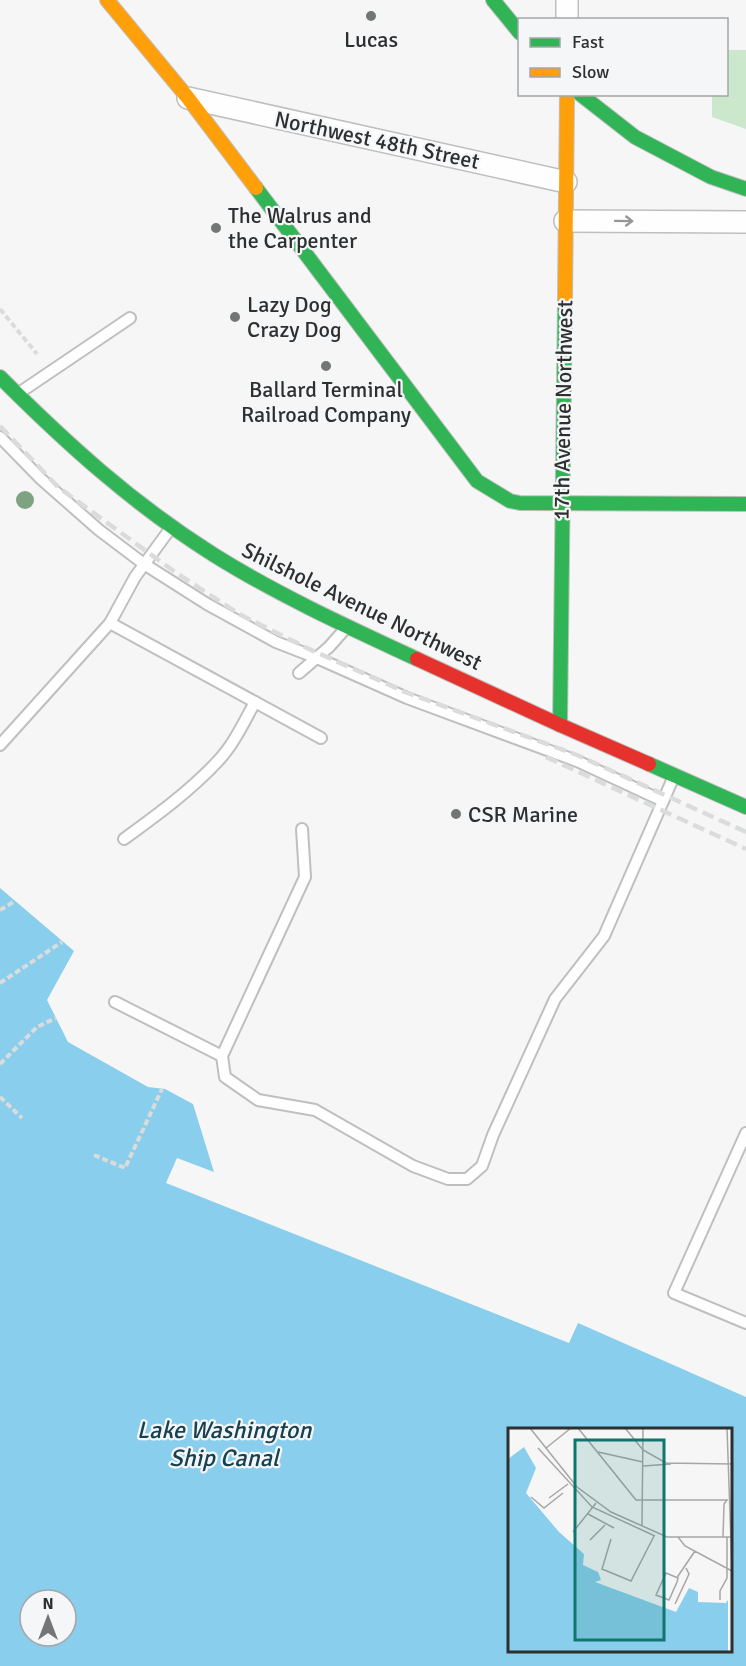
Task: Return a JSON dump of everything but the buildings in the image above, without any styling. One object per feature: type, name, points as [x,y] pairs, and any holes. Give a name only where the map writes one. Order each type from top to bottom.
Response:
[{"type":"street","points":[[107,0],[188,98],[477,481],[510,501],[520,503],[746,504]]},
{"type":"street","points":[[567,0],[567,18]]},
{"type":"street","points":[[505,4],[518,31]]},
{"type":"street","name":"17th Avenue Northwest","points":[[560,725],[567,96]]},
{"type":"street","points":[[583,96],[634,136],[711,177],[746,189]]},
{"type":"street","name":"Northwest 48th Street","points":[[188,98],[566,182]]},
{"type":"street","points":[[565,221],[746,222]]},
{"type":"street","name":"Shilshole Avenue Northwest","points":[[0,377],[82,456],[134,498],[214,555],[257,580],[347,626],[560,725],[746,807]]},
{"type":"lane","points":[[16,394],[130,318]]},
{"type":"lane","points":[[0,437],[41,479],[99,530],[144,564],[207,604],[276,642],[407,698],[577,761],[663,801]]},
{"type":"lane","points":[[0,745],[110,623],[135,577],[172,526]]},
{"type":"lane","points":[[110,623],[321,738]]},
{"type":"lane","points":[[299,673],[329,647],[347,626]]},
{"type":"lane","points":[[124,839],[165,809],[219,760],[238,733],[255,702]]},
{"type":"lane","points":[[302,829],[305,877],[222,1056],[225,1077],[258,1100],[315,1110],[413,1166],[448,1179],[467,1179],[482,1166],[493,1135],[555,999],[604,936],[675,776]]},
{"type":"lane","points":[[115,1002],[222,1056]]},
{"type":"lane","points":[[746,1133],[674,1293],[746,1323]]},
{"type":"path","points":[[0,309],[37,354]]},
{"type":"path","points":[[0,910],[15,901]]},
{"type":"path","points":[[0,983],[62,942]]},
{"type":"path","points":[[0,1064],[37,1027],[56,1018]]},
{"type":"path","points":[[94,1155],[125,1168],[162,1089]]},
{"type":"path","points":[[0,1097],[22,1118]]},
{"type":"green space","points":[[728,50],[746,50],[746,129],[712,117],[712,96],[728,96]]},
{"type":"water","name":"Lake Washington Ship Canal","points":[[0,888],[74,951],[47,1000],[68,1042],[148,1087],[165,1089],[193,1104],[214,1172],[177,1158],[166,1183],[569,1343],[578,1323],[746,1397],[746,1666],[0,1666]]},
{"type":"railway","points":[[0,426],[58,487],[175,572],[239,614],[309,649],[405,692],[577,755],[746,832]]},
{"type":"railway","points":[[546,757],[746,849]]},
{"type":"traffic: fast","points":[[493,0],[518,31]]},
{"type":"traffic: fast","points":[[583,96],[635,137],[711,177],[746,189]]},
{"type":"traffic: fast","points":[[256,188],[477,481],[510,501],[520,503],[746,504]]},
{"type":"traffic: fast","points":[[560,725],[565,300]]},
{"type":"traffic: fast","points":[[0,377],[102,472],[184,535],[238,570],[288,597],[417,659]]},
{"type":"traffic: fast","points":[[649,764],[746,807]]},
{"type":"traffic: slow","points":[[107,0],[188,98],[256,188]]},
{"type":"traffic: slow","points":[[565,300],[567,96]]},
{"type":"traffic: jam","points":[[417,659],[649,764]]},
{"type":"place","name":"Lucas","points":[[371,16]]},
{"type":"place","name":"The Walrus and the Carpenter","points":[[216,228]]},
{"type":"place","name":"Lazy Dog Crazy Dog","points":[[235,317]]},
{"type":"place","name":"Ballard Terminal Railroad Company","points":[[326,366]]},
{"type":"place","name":"CSR Marine","points":[[456,814]]}]
